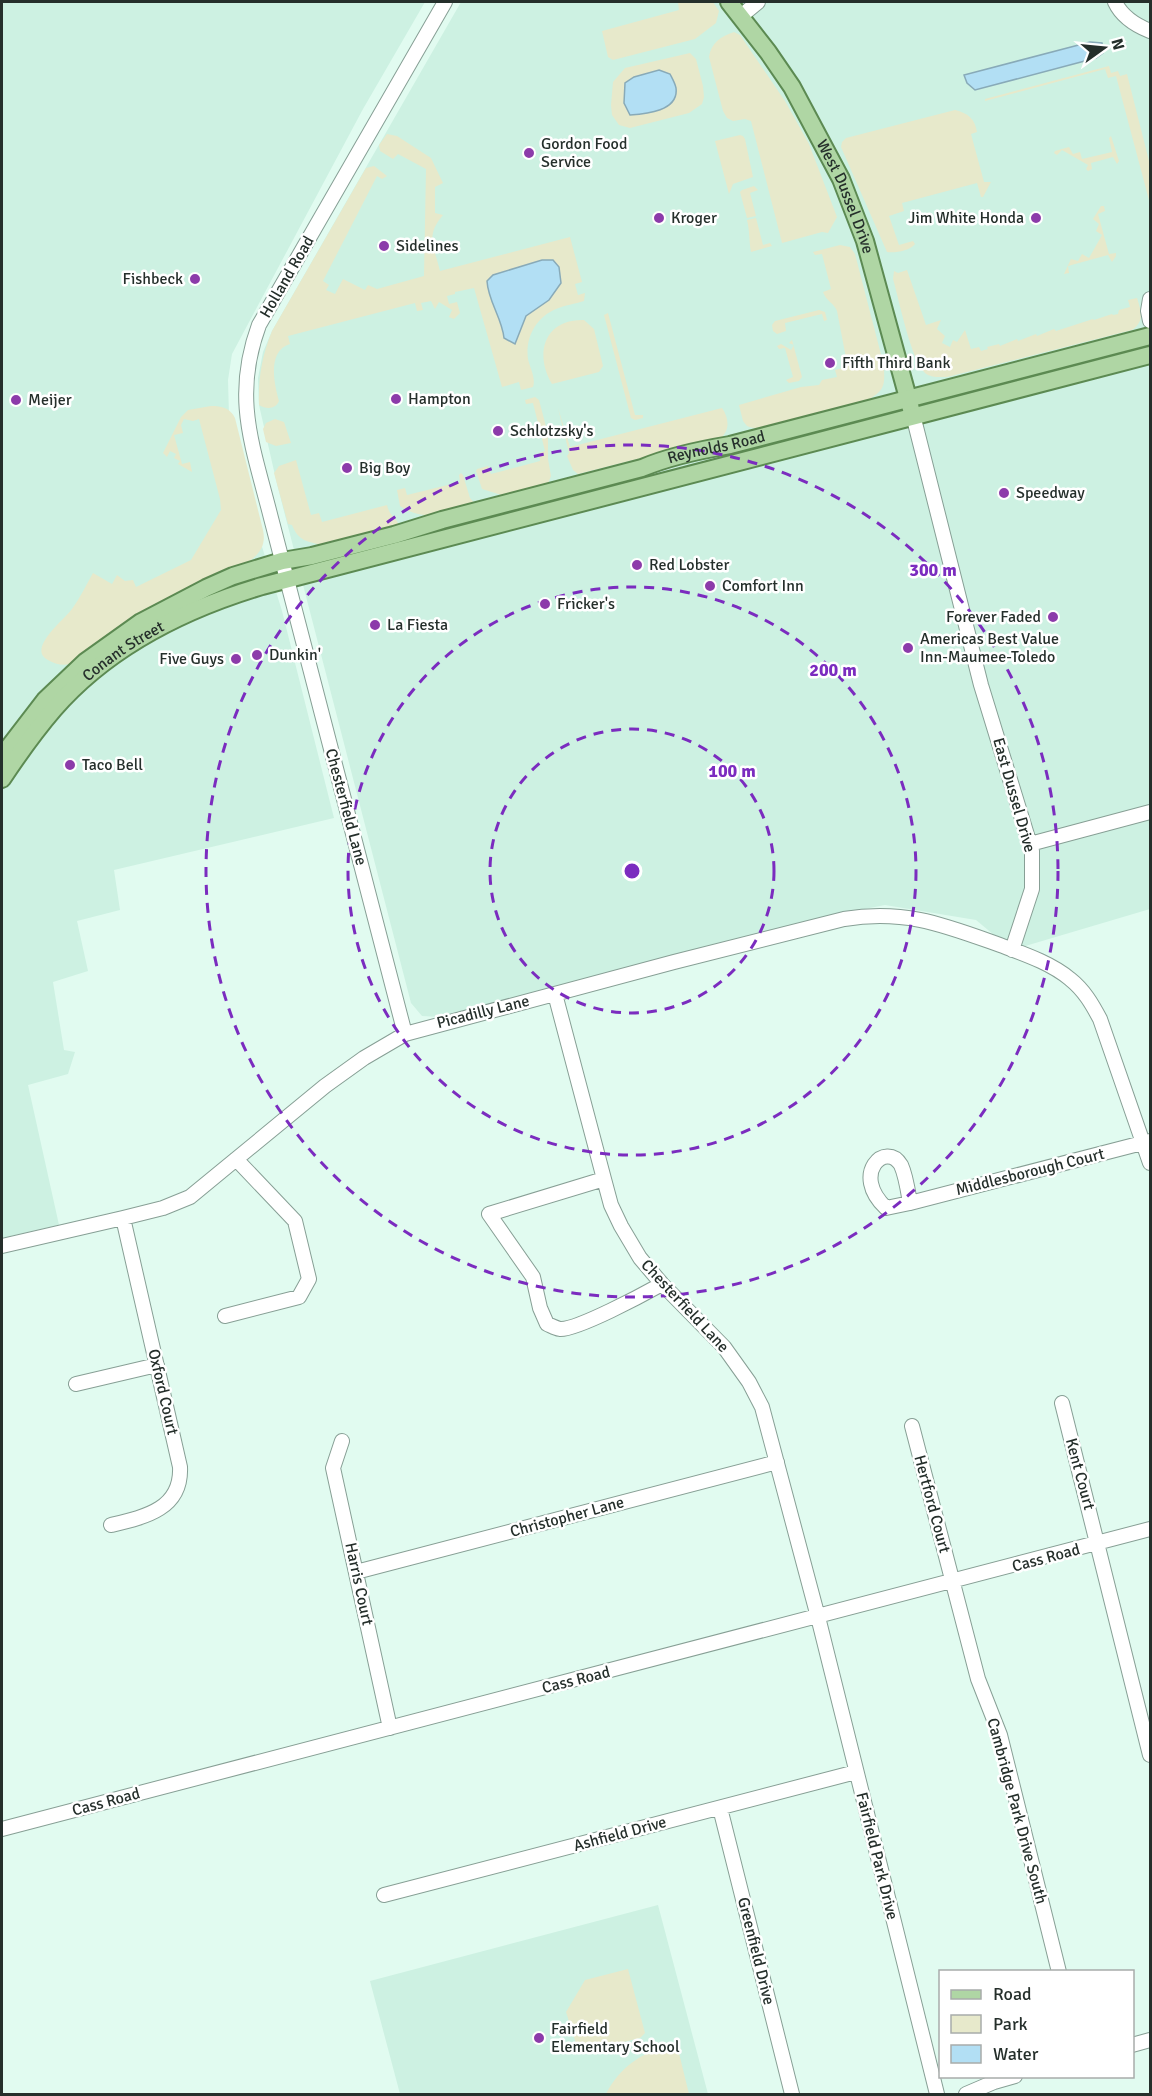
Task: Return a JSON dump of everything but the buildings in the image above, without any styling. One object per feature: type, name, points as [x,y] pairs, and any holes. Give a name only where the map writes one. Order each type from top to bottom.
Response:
[{"type":"main road","name":"West Dussel Drive","points":[[729,2],[768,52],[802,105],[841,179],[867,250],[911,407]]},
{"type":"main road","name":"Reynolds Road","points":[[287,580],[749,460],[911,407],[1150,336]]},
{"type":"main road","name":"Reynolds Road","points":[[282,561],[312,556],[393,535],[702,450],[1150,355]]},
{"type":"main road","name":"Conant Street","points":[[2,756],[38,709],[66,679],[98,651],[159,610],[221,581],[282,561]]},
{"type":"main road","name":"Conant Street","points":[[2,779],[54,709],[92,673],[127,647],[206,604],[287,580]]},
{"type":"street","name":"Holland Road","points":[[287,580],[245,408],[246,372],[251,348],[259,325],[445,2]]},
{"type":"street","points":[[741,16],[758,2]]},
{"type":"street","points":[[1115,2],[1119,11],[1129,20],[1150,32]]},
{"type":"street","points":[[1150,299],[1148,311],[1150,321]]},
{"type":"street","name":"East Dussel Drive","points":[[911,407],[981,685],[1030,844],[1034,872],[1032,889],[1012,950]]},
{"type":"street","name":"Chesterfield Lane","points":[[287,580],[405,1034]]},
{"type":"street","points":[[1030,844],[1150,812]]},
{"type":"street","name":"Picadilly Lane","points":[[2,1246],[163,1208],[190,1197],[325,1086],[364,1058],[405,1034],[805,929],[864,916],[910,917],[942,924],[1012,950]]},
{"type":"street","points":[[1012,950],[1058,970],[1083,990],[1091,1002],[1103,1027],[1147,1142],[1150,1163]]},
{"type":"street","name":"Chesterfield Lane","points":[[555,994],[611,1205],[628,1240],[640,1258],[737,1363],[762,1407],[818,1617]]},
{"type":"street","name":"Middlesborough Court","points":[[910,1203],[1147,1142]]},
{"type":"street","points":[[225,1316],[299,1297],[309,1279],[295,1221],[236,1159]]},
{"type":"street","points":[[604,1179],[489,1214],[533,1277],[546,1324],[559,1329],[568,1327],[618,1307],[662,1284]]},
{"type":"street","name":"Oxford Court","points":[[111,1525],[163,1507],[173,1498],[178,1488],[180,1467],[123,1218]]},
{"type":"street","points":[[76,1384],[157,1365]]},
{"type":"street","name":"Kent Court","points":[[1062,1403],[1150,1755]]},
{"type":"street","name":"Hertford Court","points":[[912,1425],[953,1582]]},
{"type":"street","name":"Harris Court","points":[[342,1442],[333,1468],[390,1728]]},
{"type":"street","name":"Christopher Lane","points":[[356,1572],[777,1462]]},
{"type":"street","name":"Cass Road","points":[[2,1829],[1150,1529]]},
{"type":"street","name":"Cambridge Park Drive South","points":[[953,1582],[978,1679],[1000,1735],[1059,1970]]},
{"type":"street","name":"Fairfield Park Drive","points":[[818,1617],[937,2094]]},
{"type":"street","name":"Ashfield Drive","points":[[384,1895],[856,1772]]},
{"type":"street","name":"Greenfield Drive","points":[[720,1808],[792,2094]]},
{"type":"street","points":[[1134,2044],[1150,2040]]},
{"type":"street","points":[[966,2094],[1009,2078]]},
{"type":"shaded area","points":[[2,2],[425,2],[363,109],[232,354],[228,380],[229,415],[259,537],[282,611],[334,818],[114,870],[120,910],[77,921],[88,971],[53,982],[64,1050],[75,1052],[68,1074],[28,1085],[59,1225],[2,1238]]},
{"type":"shaded area","points":[[461,2],[1150,2],[1150,909],[1012,950],[976,920],[885,905],[818,918],[439,1017],[422,1016],[411,1003],[277,484],[259,405],[258,378],[263,352],[272,331]]},
{"type":"shaded area","name":"Fairfield Elementary School","points":[[658,1905],[708,2094],[400,2094],[370,1981]]},
{"type":"green space","points":[[678,2],[713,2],[719,11],[716,23],[695,39],[613,60],[608,57],[602,31],[679,10]]},
{"type":"green space","points":[[734,32],[740,35],[785,101],[809,144],[837,217],[828,233],[822,232],[782,243],[751,121],[745,119],[733,121],[727,118],[723,111],[709,57],[717,41]]},
{"type":"green space","points":[[690,53],[696,59],[703,86],[702,104],[689,113],[630,128],[619,125],[612,115],[613,82],[625,68]]},
{"type":"green space","points":[[1109,66],[1111,73],[1118,71],[1120,76],[1127,74],[1150,165],[1150,204],[1116,76],[1108,78],[1105,69],[985,101],[985,99]]},
{"type":"green space","points":[[955,110],[967,115],[975,124],[977,132],[971,134],[984,182],[991,182],[983,197],[981,197],[977,183],[902,203],[904,211],[889,216],[899,245],[913,241],[915,244],[902,251],[887,252],[841,147],[842,142],[846,138]]},
{"type":"green space","points":[[387,134],[397,136],[431,158],[443,183],[435,187],[435,213],[443,215],[434,229],[432,242],[440,271],[570,237],[582,282],[575,284],[578,295],[585,293],[584,301],[549,313],[533,329],[528,343],[528,359],[533,387],[521,390],[519,382],[502,387],[474,288],[447,296],[449,304],[457,302],[460,313],[454,319],[449,317],[452,310],[439,302],[435,309],[431,301],[421,303],[423,310],[417,311],[415,303],[288,336],[290,344],[278,353],[275,360],[274,377],[279,401],[273,407],[267,408],[259,405],[263,358],[272,331],[366,168],[374,166],[387,176],[382,179],[377,176],[323,281],[329,285],[326,290],[335,294],[343,279],[365,290],[368,285],[377,289],[424,276],[426,169],[398,154],[393,159],[380,151],[379,145]]},
{"type":"green space","points":[[740,135],[745,139],[753,177],[733,184],[729,194],[715,141]]},
{"type":"green space","points":[[1111,136],[1119,161],[1117,164],[1113,157],[1091,163],[1092,169],[1088,171],[1086,169],[1088,165],[1062,150],[1057,155],[1054,153],[1069,147],[1073,154],[1080,152],[1082,159],[1112,152],[1109,138]]},
{"type":"green space","points":[[754,186],[758,190],[750,193],[756,216],[747,218],[740,192]]},
{"type":"green space","points":[[1101,206],[1104,206],[1105,211],[1098,214],[1109,254],[1116,253],[1116,256],[1112,262],[1108,255],[1068,266],[1069,273],[1064,274],[1071,259],[1078,261],[1082,254],[1089,258],[1102,235],[1096,231],[1099,224],[1093,219]]},
{"type":"green space","points":[[756,218],[763,245],[770,243],[772,246],[751,252],[747,220]]},
{"type":"green space","points":[[840,245],[850,247],[855,254],[884,366],[883,386],[873,397],[848,407],[760,428],[747,426],[743,421],[739,405],[801,387],[819,385],[822,380],[837,377],[835,370],[843,368],[841,360],[846,358],[837,311],[823,292],[831,289],[822,254],[815,255],[813,252]]},
{"type":"green space","points":[[907,270],[926,325],[941,320],[937,329],[945,336],[942,343],[950,347],[953,340],[957,342],[965,330],[971,349],[979,347],[981,351],[988,349],[987,347],[999,344],[1000,346],[1017,339],[1018,341],[1054,329],[1056,331],[1118,314],[1119,310],[1130,307],[1128,300],[1137,298],[1141,311],[1140,319],[1132,330],[947,377],[927,375],[915,356],[893,279],[894,271],[898,273]]},
{"type":"green space","points":[[819,310],[825,312],[827,320],[824,321],[822,314],[785,323],[786,331],[777,334],[773,331],[772,325],[775,321]]},
{"type":"green space","points":[[608,313],[635,415],[643,415],[643,418],[635,420],[631,418],[604,315]]},
{"type":"green space","points":[[584,320],[594,329],[603,366],[599,372],[552,384],[544,361],[546,340],[560,325],[570,321]]},
{"type":"green space","points":[[781,344],[791,350],[794,346],[802,377],[799,381],[789,383],[786,380],[793,377],[785,348],[779,349],[777,346]]},
{"type":"green space","points":[[535,397],[539,400],[548,434],[551,476],[547,486],[508,497],[482,489],[477,469],[488,466],[491,474],[540,461],[539,453],[545,451],[533,403],[526,404],[525,400]]},
{"type":"green space","points":[[211,406],[225,408],[235,418],[263,530],[264,537],[259,552],[241,567],[70,664],[53,663],[48,660],[42,655],[41,649],[44,642],[72,609],[93,573],[112,584],[117,575],[125,581],[133,580],[136,587],[191,560],[221,510],[199,419],[193,421],[184,419],[181,425],[183,433],[174,435],[182,464],[190,462],[192,472],[178,464],[180,461],[174,458],[176,454],[170,451],[167,457],[163,453],[181,417],[188,410]]},
{"type":"green space","points":[[558,408],[570,447],[722,408],[727,420],[727,428],[721,438],[578,474],[573,470],[567,456],[569,453]]},
{"type":"green space","points":[[275,419],[284,422],[291,443],[276,446],[266,442],[263,429],[266,423]]},
{"type":"green space","points":[[296,460],[311,515],[319,513],[322,522],[387,505],[399,526],[323,545],[300,538],[292,525],[288,524],[274,473],[279,466]]},
{"type":"green space","points":[[461,473],[470,498],[476,505],[438,515],[419,514],[400,506],[397,490],[405,488],[407,495],[460,482]]},
{"type":"green space","points":[[628,1969],[645,2033],[640,2038],[579,2053],[566,2012],[585,1980]]},
{"type":"green space","points":[[669,2045],[677,2045],[689,2094],[606,2094],[624,2069],[640,2057]]},
{"type":"water","points":[[1090,42],[1102,43],[1103,53],[1096,58],[975,90],[967,83],[964,75]]},
{"type":"water","points":[[659,70],[670,74],[676,88],[676,96],[672,102],[660,110],[630,115],[624,103],[625,83],[634,77]]},
{"type":"water","points":[[542,260],[553,260],[559,267],[561,283],[549,300],[526,316],[515,344],[504,338],[487,281],[493,275]]},
{"type":"place","name":"Gordon Food Service","points":[[529,153]]},
{"type":"place","name":"Kroger","points":[[659,218]]},
{"type":"place","name":"Jim White Honda","points":[[1036,218]]},
{"type":"place","name":"Sidelines","points":[[384,246]]},
{"type":"place","name":"Fishbeck","points":[[195,279]]},
{"type":"place","name":"Fifth Third Bank","points":[[830,363]]},
{"type":"place","name":"Hampton","points":[[396,399]]},
{"type":"place","name":"Meijer","points":[[16,400]]},
{"type":"place","name":"Schlotzsky's","points":[[498,431]]},
{"type":"place","name":"Big Boy","points":[[347,468]]},
{"type":"place","name":"Speedway","points":[[1004,493]]},
{"type":"place","name":"Red Lobster","points":[[637,565]]},
{"type":"place","name":"Comfort Inn","points":[[710,586]]},
{"type":"place","name":"Fricker's","points":[[545,604]]},
{"type":"place","name":"Forever Faded","points":[[1053,617]]},
{"type":"place","name":"La Fiesta","points":[[375,625]]},
{"type":"place","name":"Americas Best Value Inn-Maumee-Toledo","points":[[908,648]]},
{"type":"place","name":"Dunkin'","points":[[257,655]]},
{"type":"place","name":"Five Guys","points":[[236,659]]},
{"type":"place","name":"Taco Bell","points":[[70,765]]},
{"type":"place","name":"Fairfield Elementary School","points":[[539,2038]]}]
